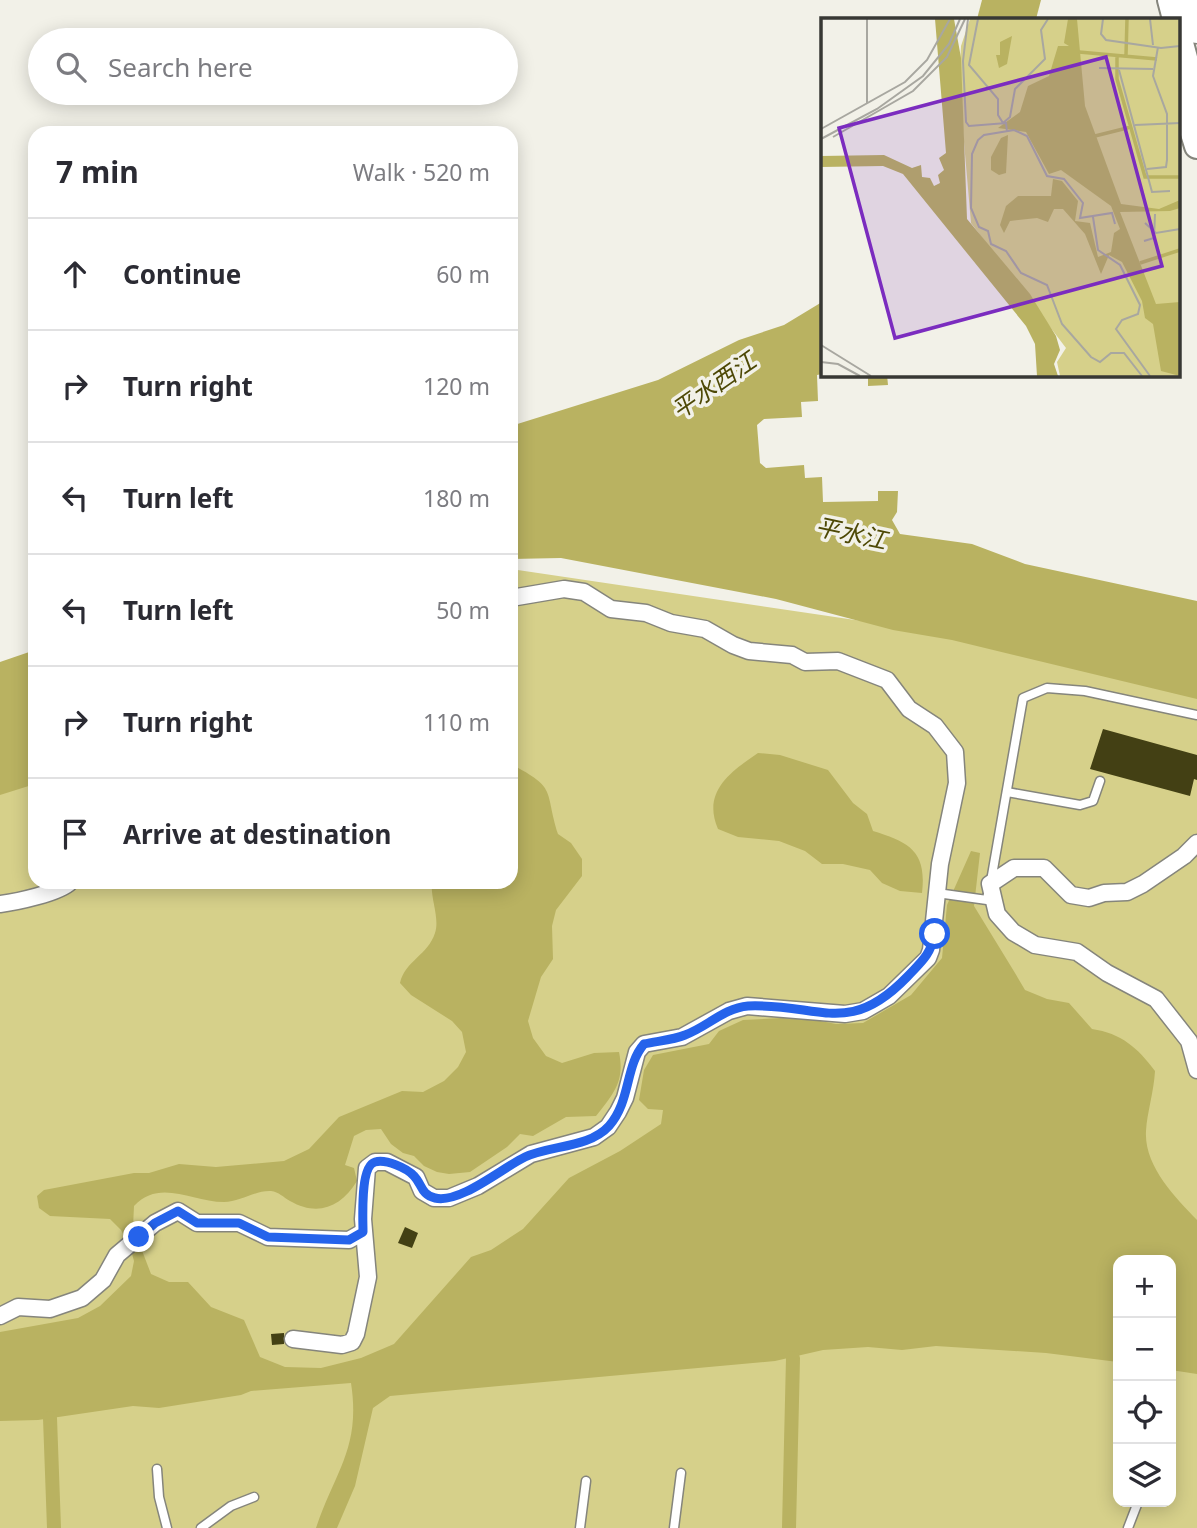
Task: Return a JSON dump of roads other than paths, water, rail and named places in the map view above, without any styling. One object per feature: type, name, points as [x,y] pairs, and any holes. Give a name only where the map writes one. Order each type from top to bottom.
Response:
[{"type":"highway","points":[[1191,0],[1197,28]]},
{"type":"main road","points":[[1161,0],[1162,18]]},
{"type":"main road","points":[[1170,0],[1175,18]]},
{"type":"main road","points":[[1180,39],[1197,103]]},
{"type":"main road","points":[[1180,91],[1197,146]]},
{"type":"street","points":[[293,1339],[342,1345],[352,1342],[368,1277],[363,1232],[365,1178],[368,1168],[375,1162],[387,1162],[406,1170],[416,1177],[422,1191],[434,1198],[449,1198],[478,1186],[531,1154],[594,1137],[608,1127],[625,1098],[634,1060],[644,1044],[682,1037],[729,1011],[747,1006],[845,1014],[876,1005],[928,958],[935,934],[936,892],[957,783],[955,752],[935,726],[909,709],[887,680],[838,661],[806,662],[792,655],[749,651],[705,629],[671,623],[646,613],[611,609],[583,592],[564,589],[518,597]]},
{"type":"street","points":[[1197,843],[1184,856],[1127,892],[1104,893],[1089,898],[1071,895],[1044,868],[1014,868],[990,884],[997,914],[1013,932],[1035,944],[1077,952],[1107,973],[1156,999],[1189,1041],[1197,1070]]},
{"type":"street","points":[[0,904],[61,889]]},
{"type":"street","points":[[0,1316],[18,1307],[50,1309],[82,1298],[103,1280],[117,1255],[155,1223],[178,1211],[197,1223],[239,1223],[268,1237],[349,1240],[363,1232]]},
{"type":"lane","points":[[936,892],[987,900],[1023,698],[1047,688],[1085,691],[1197,715]]},
{"type":"lane","points":[[1007,792],[1080,805],[1093,801],[1100,781]]},
{"type":"lane","points":[[158,1469],[159,1497],[167,1528]]},
{"type":"lane","points":[[674,1528],[681,1473]]},
{"type":"lane","points":[[580,1528],[586,1481]]},
{"type":"lane","points":[[201,1528],[231,1506],[254,1497]]},
{"type":"lane","points":[[1128,1528],[1136,1507]]},
{"type":"water","points":[[982,0],[1041,0],[1036,18],[977,18]]},
{"type":"water","points":[[821,303],[821,374],[817,375],[818,401],[801,402],[802,417],[764,419],[757,425],[760,463],[766,468],[804,465],[805,478],[822,477],[823,502],[878,501],[878,491],[898,491],[897,512],[892,520],[900,534],[972,544],[1025,564],[1197,601],[1197,699],[952,640],[893,630],[776,599],[561,558],[518,559],[518,424],[658,380],[739,340],[784,325]]},
{"type":"water","points":[[868,376],[887,376],[888,385],[868,386]]},
{"type":"water","points":[[28,652],[28,786],[0,795],[0,662]]},
{"type":"water","points":[[758,753],[780,755],[828,770],[853,803],[867,814],[873,831],[897,839],[913,850],[922,867],[922,893],[900,891],[882,883],[870,870],[843,864],[822,864],[805,851],[779,841],[738,837],[718,829],[714,816],[716,794],[729,776]]},
{"type":"water","points":[[518,768],[526,772],[547,791],[558,834],[571,843],[582,859],[582,876],[556,910],[552,926],[553,959],[541,977],[528,1021],[533,1038],[546,1056],[562,1063],[594,1053],[619,1052],[619,1079],[596,1116],[566,1117],[533,1136],[520,1134],[507,1147],[470,1172],[437,1172],[391,1144],[381,1129],[366,1130],[354,1136],[345,1165],[354,1168],[357,1181],[344,1197],[328,1207],[319,1209],[300,1206],[271,1191],[224,1202],[165,1192],[144,1198],[134,1206],[133,1227],[151,1274],[169,1282],[188,1282],[211,1307],[244,1320],[260,1357],[285,1367],[321,1368],[361,1358],[394,1344],[471,1257],[491,1250],[523,1229],[569,1178],[620,1151],[661,1124],[663,1110],[648,1109],[639,1100],[644,1070],[653,1055],[709,1044],[719,1031],[743,1020],[800,1017],[836,1024],[863,1023],[911,995],[942,958],[947,905],[971,851],[980,853],[974,906],[1025,990],[1047,999],[1069,1003],[1092,1029],[1112,1034],[1128,1043],[1155,1071],[1146,1131],[1150,1156],[1162,1180],[1197,1220],[1197,1374],[1176,1371],[1176,1255],[1113,1255],[1113,1361],[1046,1353],[936,1346],[902,1350],[868,1347],[823,1350],[775,1361],[390,1396],[373,1408],[355,1486],[337,1528],[316,1528],[349,1442],[353,1406],[351,1383],[251,1391],[241,1395],[159,1408],[133,1406],[38,1420],[0,1421],[0,1332],[78,1318],[100,1306],[131,1276],[134,1261],[121,1230],[110,1219],[50,1216],[39,1208],[37,1196],[44,1190],[134,1173],[149,1173],[179,1164],[216,1167],[284,1161],[309,1149],[339,1117],[402,1091],[423,1092],[444,1081],[458,1067],[466,1052],[462,1032],[452,1021],[411,995],[400,983],[407,969],[432,941],[436,921],[432,889],[518,889]]},
{"type":"waterway","points":[[789,1528],[793,1358]]},
{"type":"waterway","points":[[50,1418],[54,1528]]},
{"type":"water label","name":"平水西江","points":[[714,386]]},
{"type":"water label","name":"平水江","points":[[851,534]]}]
